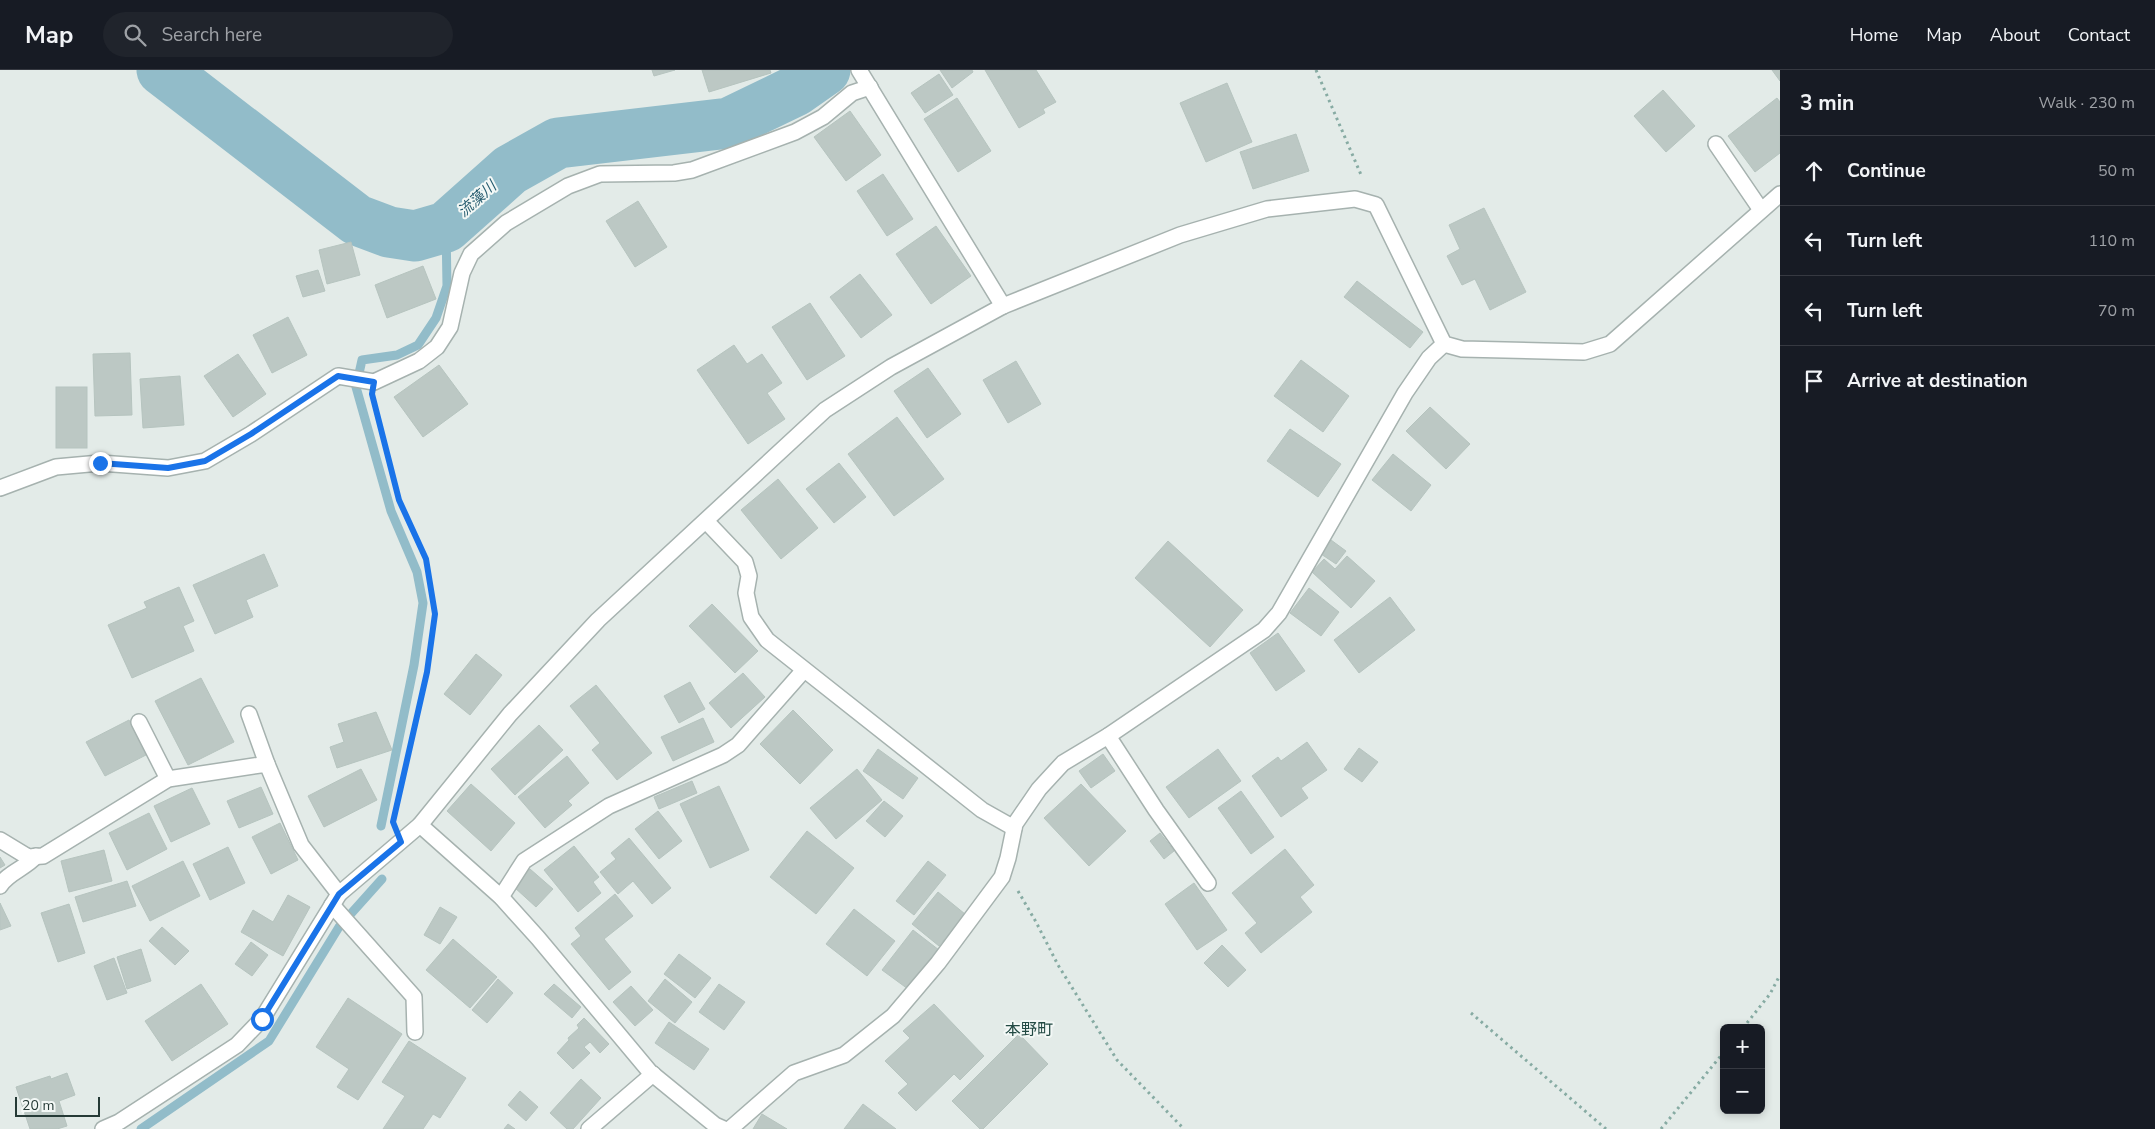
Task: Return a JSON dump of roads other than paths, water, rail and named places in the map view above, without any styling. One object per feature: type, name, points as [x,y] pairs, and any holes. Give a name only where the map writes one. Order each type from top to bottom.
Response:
[{"type":"street","points":[[0,488],[56,467],[100,463],[168,468],[205,461],[251,434],[338,376],[370,381],[419,361],[436,347],[450,327],[462,273],[471,254],[506,223],[568,186],[600,174],[674,173],[692,170],[795,132],[822,117],[852,93],[864,77],[1003,306]]},
{"type":"street","points":[[1716,144],[1761,210]]},
{"type":"street","points":[[103,1129],[119,1122],[238,1045],[262,1019],[337,904],[420,825],[510,714],[598,620],[825,410],[891,368],[1003,306],[1180,235],[1258,212],[1355,199],[1376,205],[1444,344],[1462,349],[1584,352],[1610,344],[1780,194]]},
{"type":"street","points":[[730,1129],[794,1073],[844,1055],[893,1016],[938,963],[1002,877],[1008,858],[1014,824],[1039,790],[1063,763],[1108,736],[1264,630],[1278,613],[1405,393],[1429,358],[1444,344]]},
{"type":"street","points":[[706,521],[745,562],[749,576],[746,593],[751,617],[767,640],[982,810],[1014,828]]},
{"type":"street","points":[[501,897],[524,861],[609,806],[723,755],[738,745],[804,670]]},
{"type":"street","points":[[250,714],[267,764],[301,845],[352,925],[414,997],[415,1032]]},
{"type":"street","points":[[139,722],[168,779]]},
{"type":"street","points":[[1108,736],[1156,810],[1208,883]]},
{"type":"street","points":[[0,840],[28,857],[43,856],[168,779],[267,764]]},
{"type":"street","points":[[420,825],[501,897],[653,1074],[715,1125],[724,1129]]},
{"type":"street","points":[[0,886],[3,881],[29,864],[36,856]]},
{"type":"street","points":[[589,1129],[653,1074]]},
{"type":"waterway","name":"流藻川","points":[[162,70],[357,220],[389,232],[415,236],[446,227],[510,170],[558,143],[729,123],[795,91],[825,70]]},
{"type":"waterway","points":[[381,826],[414,665],[423,603],[417,572],[391,511],[356,387],[362,360],[397,355],[418,345],[436,318],[447,286],[446,227]]},
{"type":"waterway","points":[[141,1129],[269,1041],[339,927],[382,879]]},
{"type":"district","name":"本野町","points":[[1029,1029]]}]
